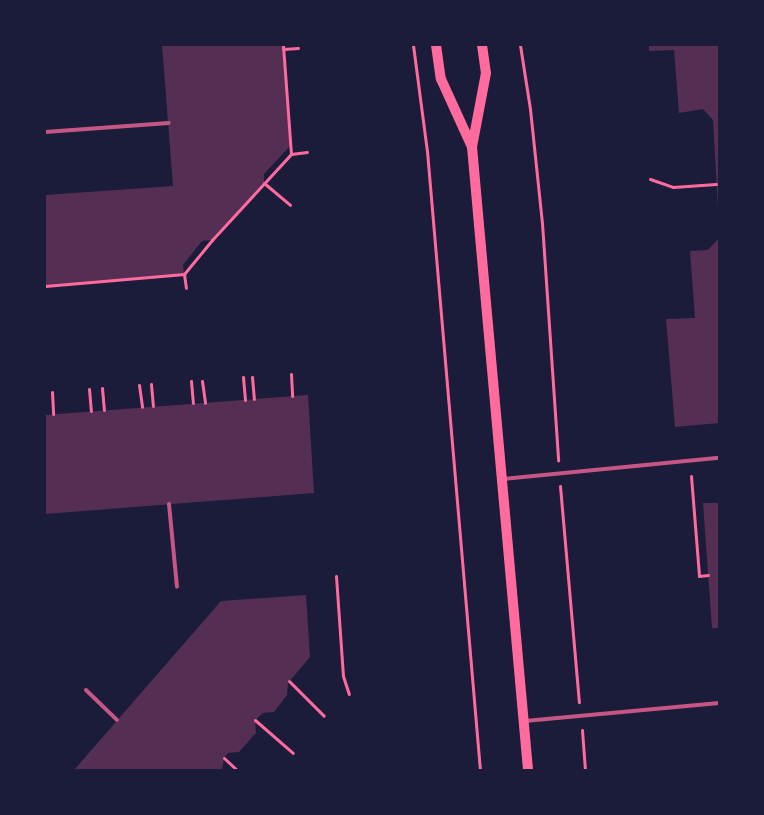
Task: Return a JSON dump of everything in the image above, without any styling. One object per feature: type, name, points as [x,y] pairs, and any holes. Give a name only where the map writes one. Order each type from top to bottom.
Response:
[{"type":"main road","points":[[436,45],[440,79],[472,147]]},
{"type":"main road","points":[[482,45],[486,73],[472,147],[528,770]]},
{"type":"lane","points":[[45,132],[169,123]]},
{"type":"lane","points":[[503,479],[719,458]]},
{"type":"lane","points":[[169,504],[177,588]]},
{"type":"lane","points":[[86,690],[118,720]]},
{"type":"lane","points":[[524,721],[719,703]]},
{"type":"path","points":[[413,45],[427,151],[480,770]]},
{"type":"path","points":[[520,45],[530,108],[542,222],[558,456]]},
{"type":"path","points":[[291,154],[283,47],[298,48]]},
{"type":"path","points":[[45,286],[184,274],[212,240],[291,154],[307,152]]},
{"type":"path","points":[[650,179],[674,187],[716,184]]},
{"type":"path","points":[[264,183],[290,205]]},
{"type":"path","points":[[184,274],[186,288]]},
{"type":"path","points":[[291,374],[292,396]]},
{"type":"path","points":[[243,377],[245,400]]},
{"type":"path","points":[[252,377],[254,399]]},
{"type":"path","points":[[191,381],[193,403]]},
{"type":"path","points":[[202,381],[204,403]]},
{"type":"path","points":[[151,384],[153,406]]},
{"type":"path","points":[[139,385],[142,407]]},
{"type":"path","points":[[102,388],[104,410]]},
{"type":"path","points":[[89,389],[92,411]]},
{"type":"path","points":[[52,392],[53,414]]},
{"type":"path","points":[[689,461],[699,576],[708,575]]},
{"type":"path","points":[[561,495],[579,698]]},
{"type":"path","points":[[336,576],[344,676],[349,694]]},
{"type":"path","points":[[289,681],[324,716]]},
{"type":"path","points":[[255,720],[293,753]]},
{"type":"path","points":[[582,734],[585,770]]},
{"type":"path","points":[[224,758],[237,770]]},
{"type":"building","points":[[162,45],[283,45],[291,145],[264,174],[264,183],[212,240],[202,241],[183,265],[184,274],[45,286],[45,195],[173,186]]},
{"type":"building","points":[[649,45],[719,45],[719,226],[713,120],[703,109],[679,113],[674,50],[649,51]]},
{"type":"building","points":[[719,238],[719,423],[675,427],[666,319],[695,318],[690,251],[708,250]]},
{"type":"building","points":[[308,395],[314,493],[45,514],[45,415]]},
{"type":"building","points":[[703,503],[719,503],[719,628],[712,628]]},
{"type":"building","points":[[306,595],[310,657],[288,683],[287,695],[274,712],[263,713],[255,720],[256,733],[239,752],[228,753],[224,758],[222,770],[74,770],[221,601]]}]
